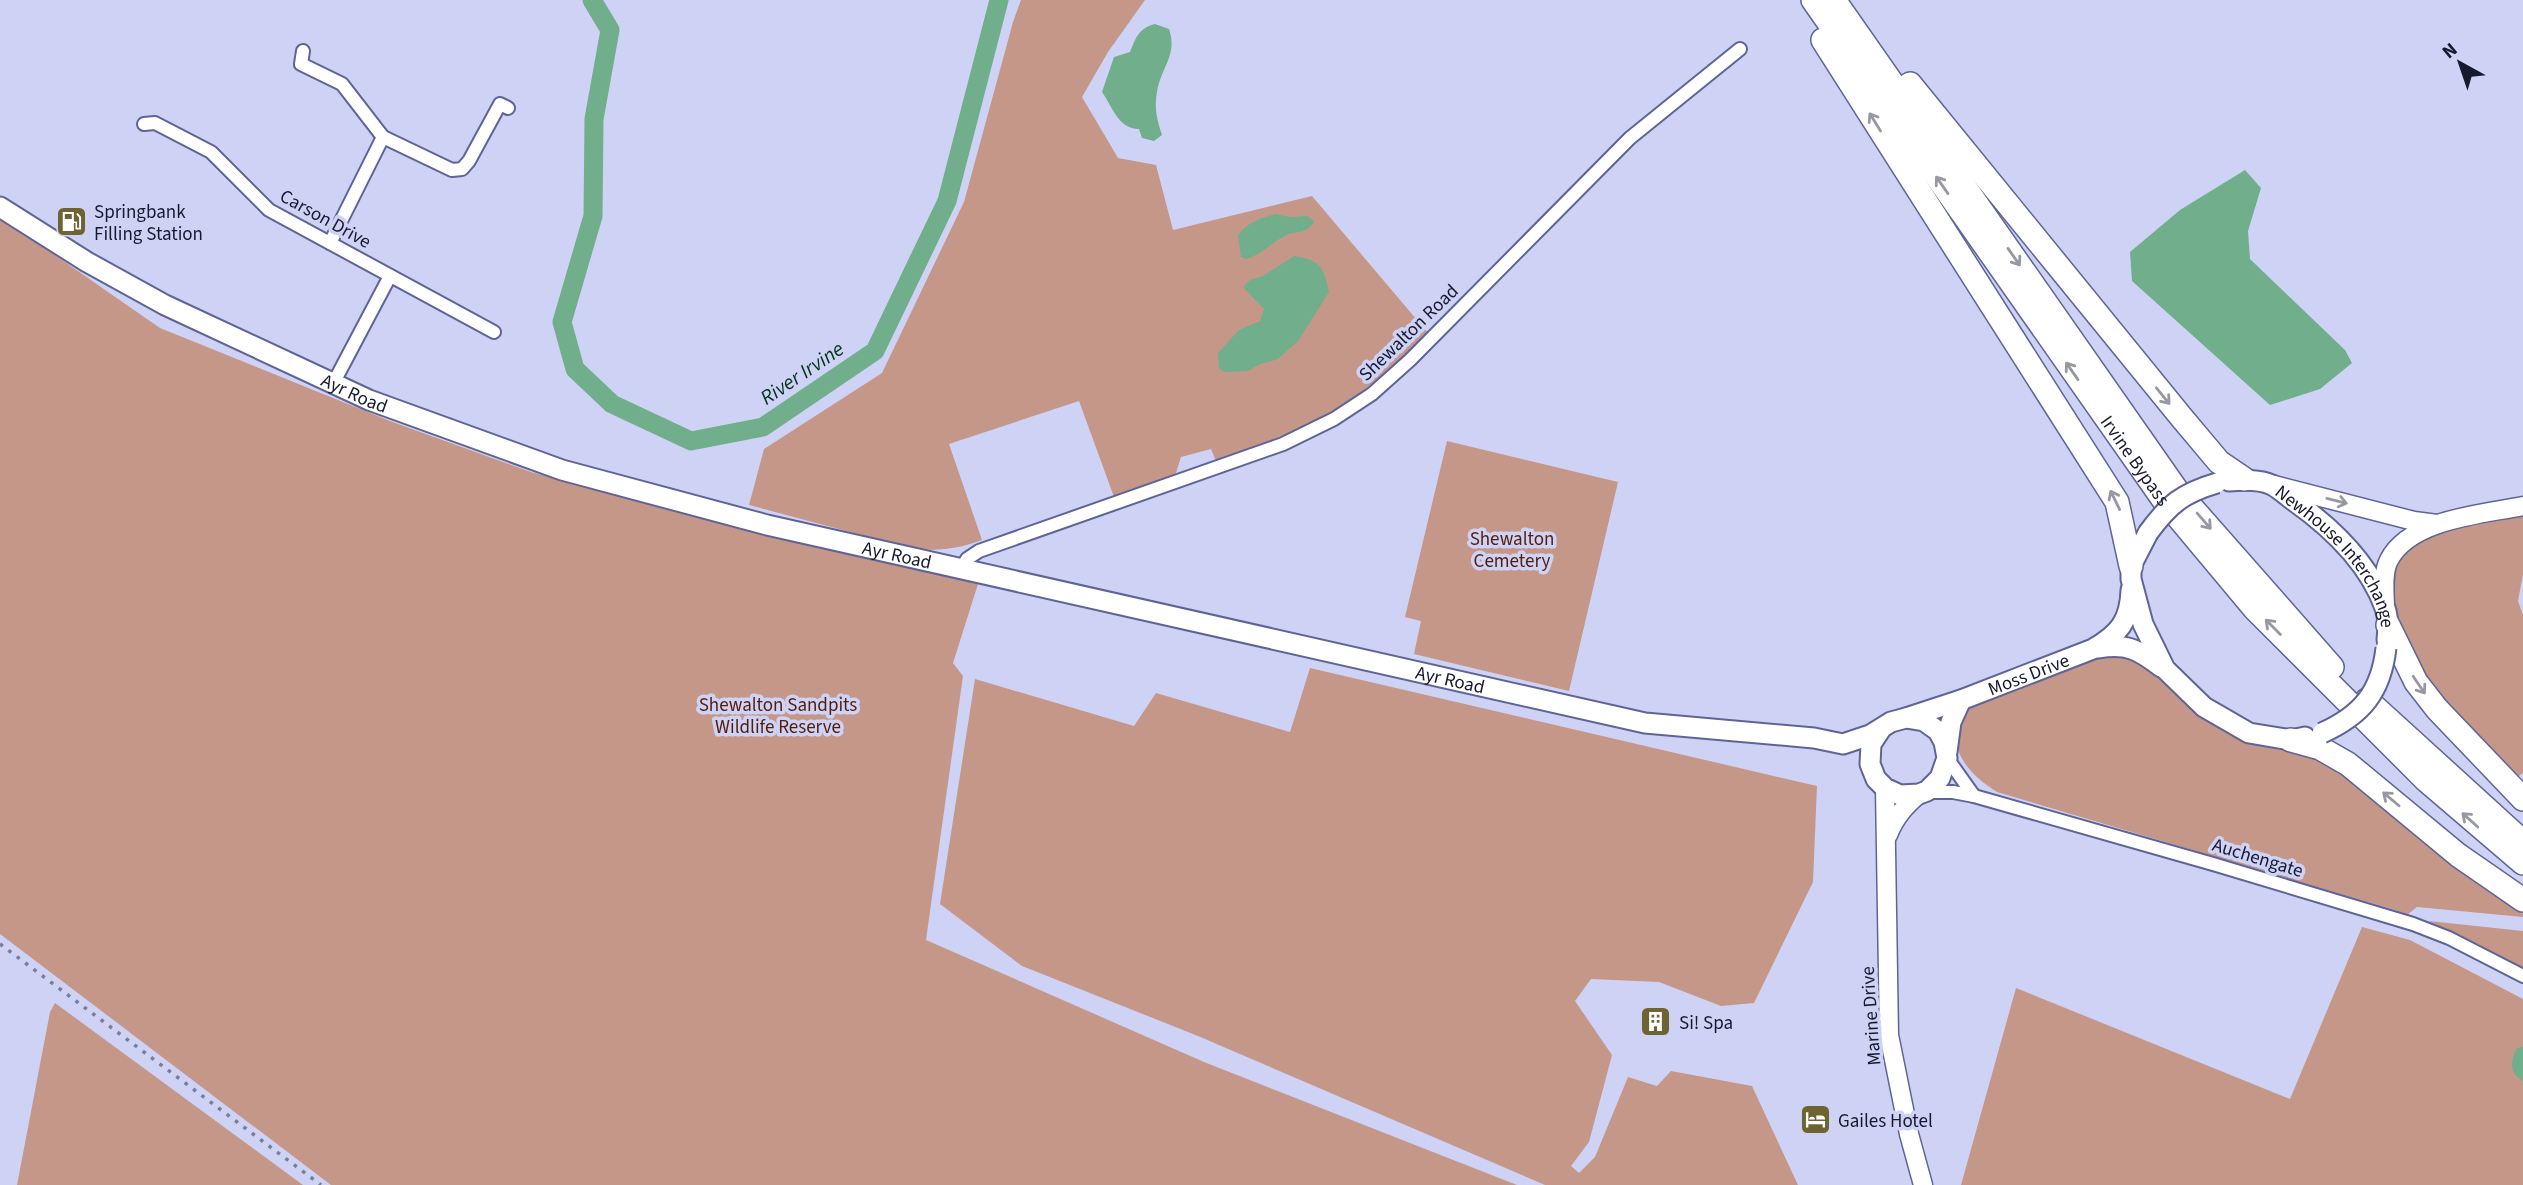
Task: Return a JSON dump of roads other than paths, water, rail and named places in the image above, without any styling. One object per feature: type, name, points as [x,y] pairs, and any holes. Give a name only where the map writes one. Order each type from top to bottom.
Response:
[{"type":"highway","points":[[1798,0],[2118,502],[2131,572]]},
{"type":"highway","name":"Irvine Bypass","points":[[1813,0],[2163,499],[2253,608],[2426,780],[2523,863]]},
{"type":"highway","name":"Irvine Bypass","points":[[1834,0],[2178,492],[2335,670],[2523,842]]},
{"type":"highway","points":[[1843,0],[2182,418],[2219,462],[2244,480]]},
{"type":"highway","points":[[2387,617],[2416,682],[2437,709],[2523,799]]},
{"type":"highway","points":[[2291,740],[2320,748],[2348,764],[2458,855],[2523,900]]},
{"type":"main road","name":"Ayr Road","points":[[0,207],[87,262],[165,306],[369,400],[562,470],[767,525],[1644,723],[1814,737],[1843,744]]},
{"type":"main road","name":"Newhouse Interchange","points":[[2244,480],[2271,484],[2319,518],[2365,571],[2387,617],[2386,648],[2378,681],[2360,710],[2342,724],[2322,733],[2291,740],[2249,733],[2225,720],[2204,707],[2165,669],[2143,624],[2131,572],[2148,533],[2174,502],[2193,490],[2217,483],[2244,480]]},
{"type":"main road","name":"Moss Drive","points":[[1906,718],[1961,700],[2093,649],[2112,638],[2123,625],[2131,605],[2131,572]]},
{"type":"main road","name":"Moss Drive","points":[[2093,649],[2117,645],[2128,647],[2144,653],[2165,669]]},
{"type":"main road","name":"Moss Drive","points":[[1947,757],[1951,722],[1961,700]]},
{"type":"main road","points":[[1906,718],[1924,721],[1938,732],[1944,742],[1947,757],[1940,778],[1922,793],[1900,795],[1881,784],[1843,744],[1906,718]]},
{"type":"main road","points":[[1881,729],[1870,751],[1870,764],[1881,784]]},
{"type":"street","name":"Shewalton Road","points":[[961,569],[967,559],[979,551],[1283,444],[1334,419],[1372,394],[1410,360],[1630,138],[1740,50]]},
{"type":"street","points":[[303,51],[301,64],[342,84],[383,137],[452,170],[462,169],[468,161],[500,104],[508,107]]},
{"type":"street","name":"Carson Drive","points":[[144,124],[155,123],[211,152],[269,210],[494,332]]},
{"type":"street","points":[[330,243],[383,137]]},
{"type":"street","points":[[334,382],[390,276]]},
{"type":"street","points":[[2271,484],[2414,521],[2437,524]]},
{"type":"street","points":[[2387,617],[2388,561],[2399,547],[2415,534],[2437,524],[2523,506]]},
{"type":"street","points":[[1947,757],[1974,796]]},
{"type":"street","name":"Marine Drive","points":[[1881,784],[1885,841],[1889,1035],[1909,1133],[1923,1185]]},
{"type":"street","name":"Auchengate","points":[[1922,793],[1953,792],[1974,796],[2413,924],[2523,976]]},
{"type":"street","points":[[1885,841],[1894,821],[1906,805],[1922,793]]},
{"type":"waterway","name":"River Irvine","points":[[592,0],[610,30],[594,119],[593,216],[562,322],[575,369],[612,404],[691,441],[763,427],[875,351],[947,201],[999,0]]},
{"type":"railway","points":[[0,944],[321,1185]]},
{"type":"place","name":"Springbank Filling Station","points":[[71,222]]},
{"type":"place","name":"Si! Spa","points":[[1656,1022]]},
{"type":"place","name":"Gailes Hotel","points":[[1815,1120]]},
{"type":"park label","name":"Shewalton Cemetery","points":[[1512,549]]},
{"type":"park label","name":"Shewalton Sandpits Wildlife Reserve","points":[[778,715]]}]
